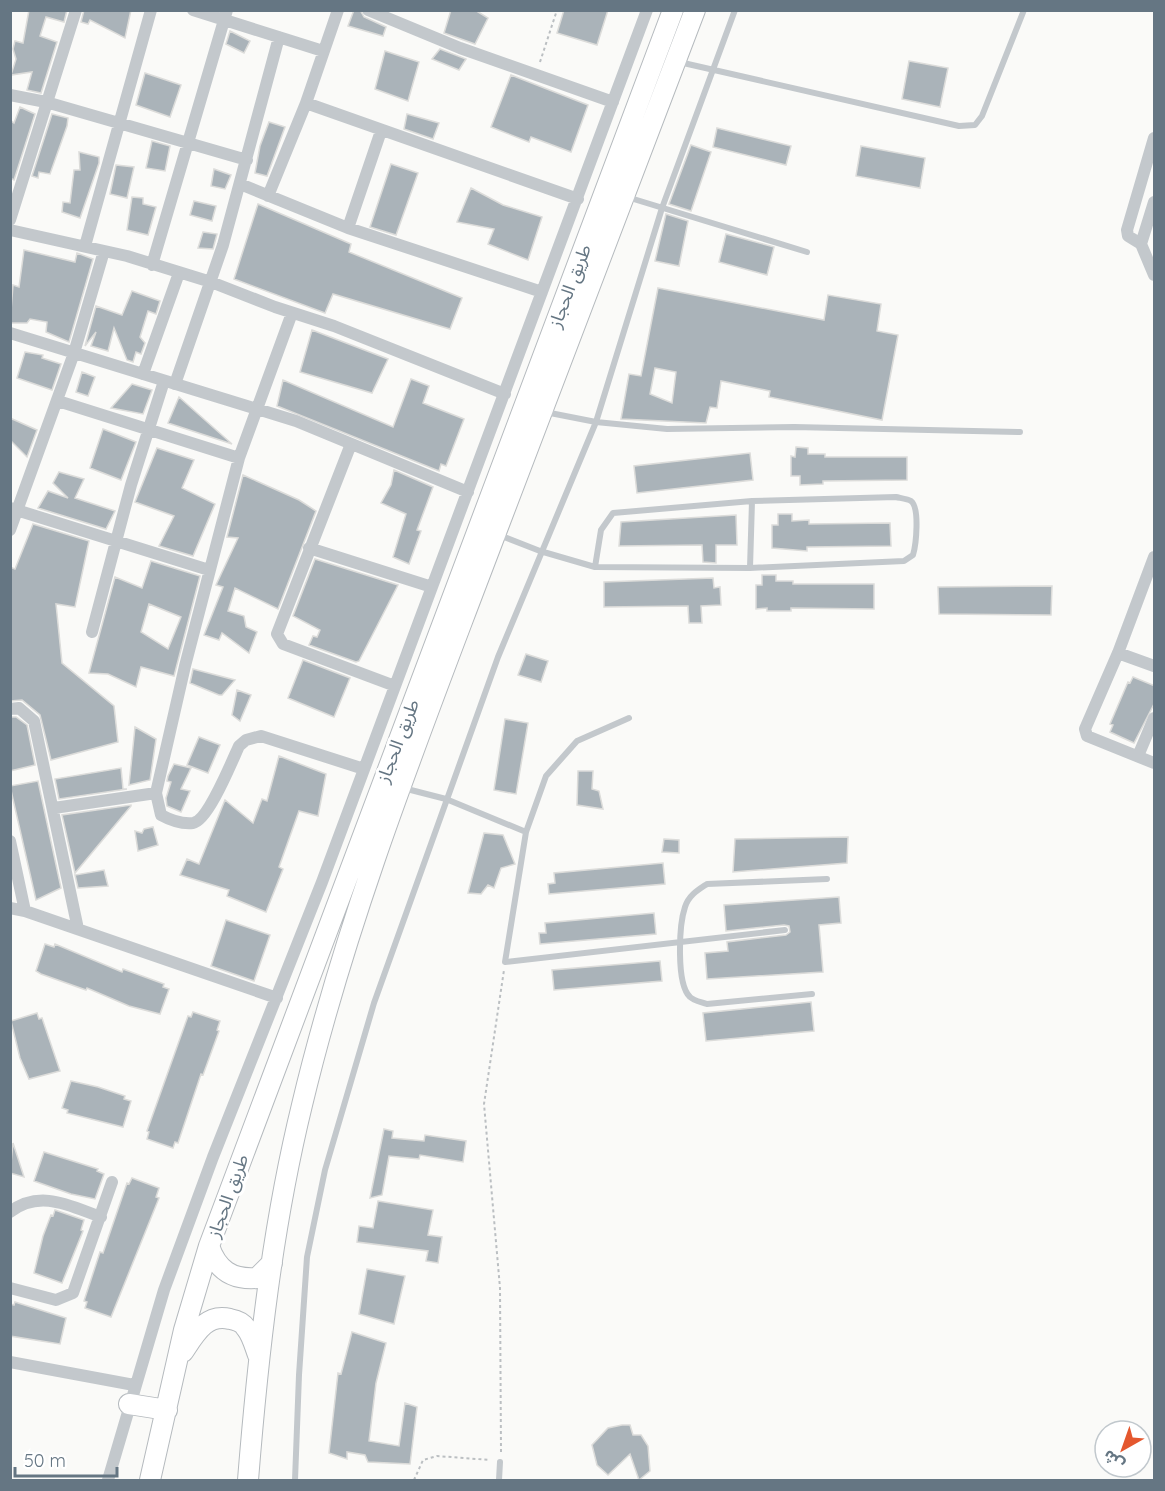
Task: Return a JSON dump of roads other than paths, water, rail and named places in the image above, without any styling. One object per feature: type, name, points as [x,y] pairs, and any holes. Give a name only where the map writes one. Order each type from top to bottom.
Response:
[{"type":"main road","name":"طريق الحجاز","points":[[150,1480],[176,1363],[209,1246],[674,10]]},
{"type":"main road","name":"طريق الحجاز","points":[[248,1480],[258,1355],[272,1263],[300,1109],[325,1014],[399,787],[695,10]]},
{"type":"main road","points":[[209,1246],[221,1269],[232,1276],[245,1279],[257,1278],[272,1263]]},
{"type":"main road","points":[[176,1363],[201,1326],[212,1319],[224,1317],[236,1320],[246,1328],[258,1355]]},
{"type":"main road","points":[[131,1395],[167,1410]]},
{"type":"street","points":[[10,220],[76,10]]},
{"type":"street","points":[[85,246],[151,10]]},
{"type":"street","points":[[193,10],[226,15],[279,37],[323,51]]},
{"type":"street","points":[[268,195],[306,103],[338,10]]},
{"type":"street","points":[[368,10],[450,44],[613,102]]},
{"type":"street","points":[[108,1480],[131,1395],[164,1290],[364,769],[647,10]]},
{"type":"street","points":[[152,265],[226,15]]},
{"type":"street","points":[[92,632],[115,540],[149,431],[211,282],[247,160],[279,37]]},
{"type":"street","points":[[10,95],[46,102],[190,141],[247,160]]},
{"type":"street","points":[[306,103],[578,199]]},
{"type":"street","points":[[348,228],[381,130]]},
{"type":"street","points":[[1146,240],[1128,236],[1127,230],[1155,138]]},
{"type":"street","points":[[240,184],[348,228],[542,292]]},
{"type":"street","points":[[1155,202],[1146,240],[1155,275]]},
{"type":"street","points":[[10,230],[85,246],[211,282],[374,341],[505,394]]},
{"type":"street","points":[[10,530],[14,509],[58,400],[74,353],[104,251]]},
{"type":"street","points":[[143,374],[179,273]]},
{"type":"street","points":[[292,313],[239,458],[209,570],[156,793],[161,815],[172,820],[193,823],[200,820],[239,746],[246,740],[261,736],[364,769]]},
{"type":"street","points":[[10,333],[296,421],[468,492]]},
{"type":"street","points":[[58,400],[239,458]]},
{"type":"street","points":[[351,444],[278,627],[279,638],[283,644],[395,686]]},
{"type":"street","points":[[14,509],[209,570]]},
{"type":"street","points":[[309,548],[432,587]]},
{"type":"street","points":[[1155,557],[1085,733],[1155,763]]},
{"type":"street","points":[[1118,653],[1155,666]]},
{"type":"street","points":[[10,709],[19,708],[34,721],[78,929]]},
{"type":"street","points":[[1138,756],[1155,718]]},
{"type":"street","points":[[54,808],[156,793]]},
{"type":"street","points":[[10,841],[25,911]]},
{"type":"street","points":[[10,908],[25,911],[277,998]]},
{"type":"street","points":[[249,1068],[273,1075]]},
{"type":"street","points":[[10,1288],[56,1300],[68,1297],[77,1288],[112,1182]]},
{"type":"street","points":[[10,1212],[25,1203],[44,1199],[101,1216]]},
{"type":"street","points":[[10,1362],[131,1395]]},
{"type":"lane","points":[[295,1480],[307,1257],[325,1170],[374,1003],[498,657],[540,551],[596,422],[662,208],[715,70],[735,10]]},
{"type":"lane","points":[[676,61],[959,126],[975,125],[982,116],[1024,10]]},
{"type":"lane","points":[[624,196],[807,252]]},
{"type":"lane","points":[[542,411],[596,422],[667,429],[794,427],[1020,432]]},
{"type":"lane","points":[[495,534],[540,551],[595,567],[750,568],[904,561],[913,555],[916,545],[916,508],[911,501],[903,499],[752,501],[612,513],[601,530],[595,567]]},
{"type":"lane","points":[[750,568],[752,501]]},
{"type":"lane","points":[[629,718],[577,741],[546,776],[526,832],[505,962],[785,930]]},
{"type":"lane","points":[[399,787],[446,800],[526,832]]},
{"type":"lane","points":[[812,993],[708,1004],[691,998],[682,985],[680,942],[685,906],[693,893],[707,884],[827,879]]},
{"type":"lane","points":[[499,1480],[500,1462]]}]
